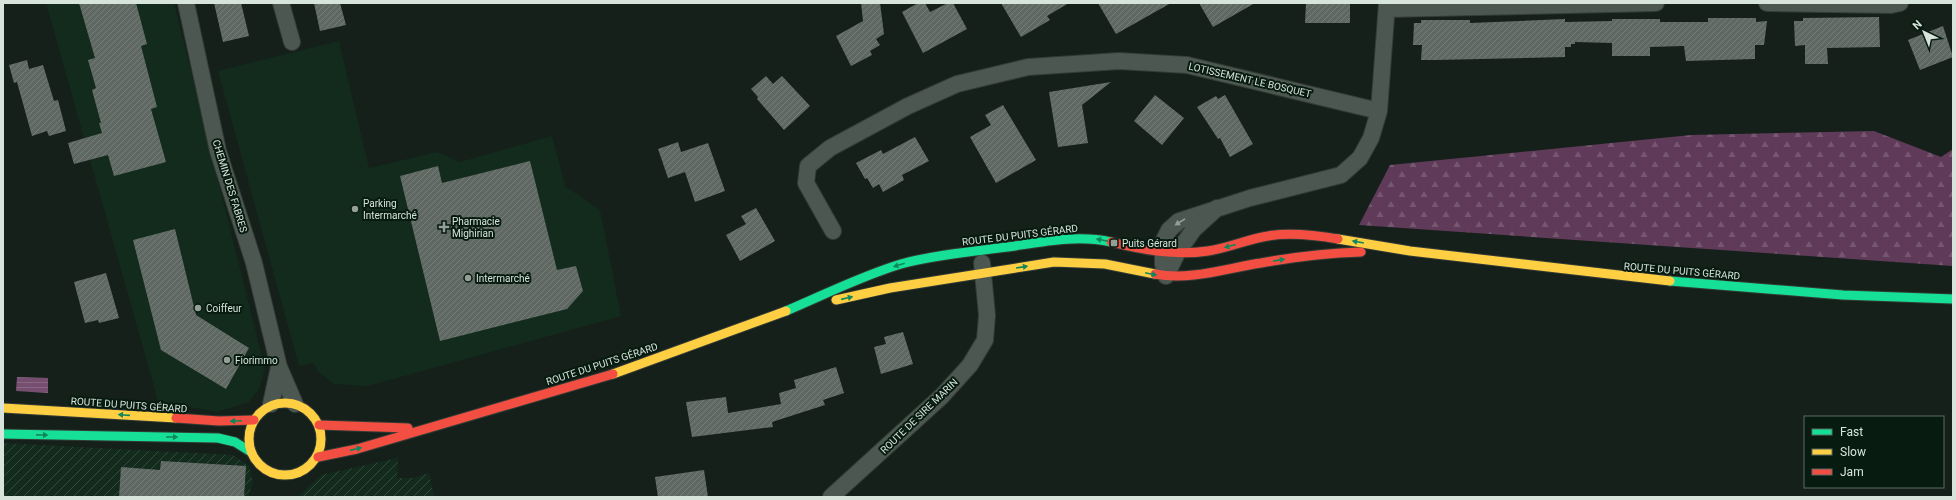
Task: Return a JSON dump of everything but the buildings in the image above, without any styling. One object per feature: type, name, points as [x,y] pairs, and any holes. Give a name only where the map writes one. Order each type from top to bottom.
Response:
[{"type":"main road","name":"ROUTE DU PUITS GÉRARD","points":[[318,456],[357,449],[624,371],[782,313],[867,276],[902,264],[980,250],[1068,238],[1098,239],[1144,250],[1170,253],[1209,251],[1268,236],[1292,234],[1328,237],[1410,251],[1626,278],[1843,296],[1953,299]]},
{"type":"main road","name":"ROUTE DU PUITS GÉRARD","points":[[782,313],[890,288],[1054,262],[1086,262],[1166,276],[1210,274],[1260,263],[1328,253],[1410,251]]},
{"type":"main road","points":[[271,404],[295,404],[310,412],[319,425],[322,436],[321,446],[318,456],[311,465],[303,471],[284,476],[265,470],[255,459],[251,452],[249,437],[254,420],[271,404]]},
{"type":"main road","name":"ROUTE DU PUITS GÉRARD","points":[[3,408],[219,421],[254,420]]},
{"type":"main road","name":"ROUTE DU PUITS GÉRARD","points":[[319,425],[425,428]]},
{"type":"main road","points":[[3,434],[218,438],[235,442],[251,452]]},
{"type":"street","name":"CHEMIN DES FABRES","points":[[186,3],[218,151],[254,263],[279,367],[295,404]]},
{"type":"street","points":[[281,3],[292,42]]},
{"type":"street","points":[[1166,276],[1170,253],[1217,208],[1340,175],[1360,158],[1371,138],[1379,111],[1387,6],[1656,3]]},
{"type":"street","points":[[1767,3],[1894,4]]},
{"type":"street","name":"LOTISSEMENT LE BOSQUET","points":[[833,231],[806,183],[808,166],[830,148],[915,103],[957,84],[1028,67],[1119,61],[1187,65],[1379,111]]},
{"type":"street","name":"ROUTE DE SIRE MARIN","points":[[831,497],[942,396],[970,365],[985,340],[987,315],[980,250]]},
{"type":"street","name":"CHEMIN DES FABRES","points":[[271,404],[279,367]]},
{"type":"shaded area","points":[[46,3],[174,3],[265,369],[259,389],[249,402],[217,412],[158,401]]},
{"type":"shaded area","points":[[339,41],[369,168],[437,152],[460,162],[552,136],[565,186],[600,210],[621,316],[368,386],[334,384],[318,371],[313,363],[299,366],[218,71]]},
{"type":"shaded area","points":[[17,377],[48,378],[48,393],[16,391]]},
{"type":"shaded area","points":[[3,443],[233,455],[249,466],[253,482],[248,497],[3,497]]},
{"type":"shaded area","points":[[398,458],[397,478],[413,478],[429,473],[434,497],[298,497],[321,475]]},
{"type":"green space","points":[[1874,131],[1941,157],[1953,149],[1953,266],[1359,225],[1390,165],[1691,135]]},
{"type":"traffic: fast","points":[[786,311],[872,274],[914,261],[958,253],[1051,241],[1087,239],[1111,242]]},
{"type":"traffic: fast","points":[[1670,281],[1843,295],[1953,299]]},
{"type":"traffic: fast","points":[[3,434],[218,438],[235,442],[251,452]]},
{"type":"traffic: slow","points":[[1338,239],[1410,251],[1670,281]]},
{"type":"traffic: slow","points":[[836,300],[890,288],[1054,262],[1105,264],[1155,274]]},
{"type":"traffic: slow","points":[[613,374],[786,311]]},
{"type":"traffic: slow","points":[[278,403],[292,403],[299,405],[311,413],[319,425],[321,439],[319,453],[311,465],[299,473],[292,475],[278,475],[271,473],[259,465],[251,453],[249,446],[249,432],[251,425],[259,413],[271,405],[278,403]]},
{"type":"traffic: slow","points":[[3,408],[176,418]]},
{"type":"traffic: jam","points":[[1111,242],[1147,250],[1183,253],[1216,250],[1261,237],[1285,234],[1303,234],[1338,239]]},
{"type":"traffic: jam","points":[[1155,274],[1168,276],[1195,275],[1298,257],[1361,252]]},
{"type":"traffic: jam","points":[[318,457],[357,449],[613,374]]},
{"type":"traffic: jam","points":[[176,418],[219,421],[254,420]]},
{"type":"traffic: jam","points":[[319,425],[408,428]]},
{"type":"place","name":"Parking Intermarché","points":[[355,209]]},
{"type":"place","name":"Pharmacie Mighirian","points":[[444,227]]},
{"type":"place","name":"Puits Gérard","points":[[1114,243]]},
{"type":"place","name":"Intermarché","points":[[468,278]]},
{"type":"place","name":"Coiffeur","points":[[198,308]]},
{"type":"place","name":"Fiorimmo","points":[[227,360]]}]
